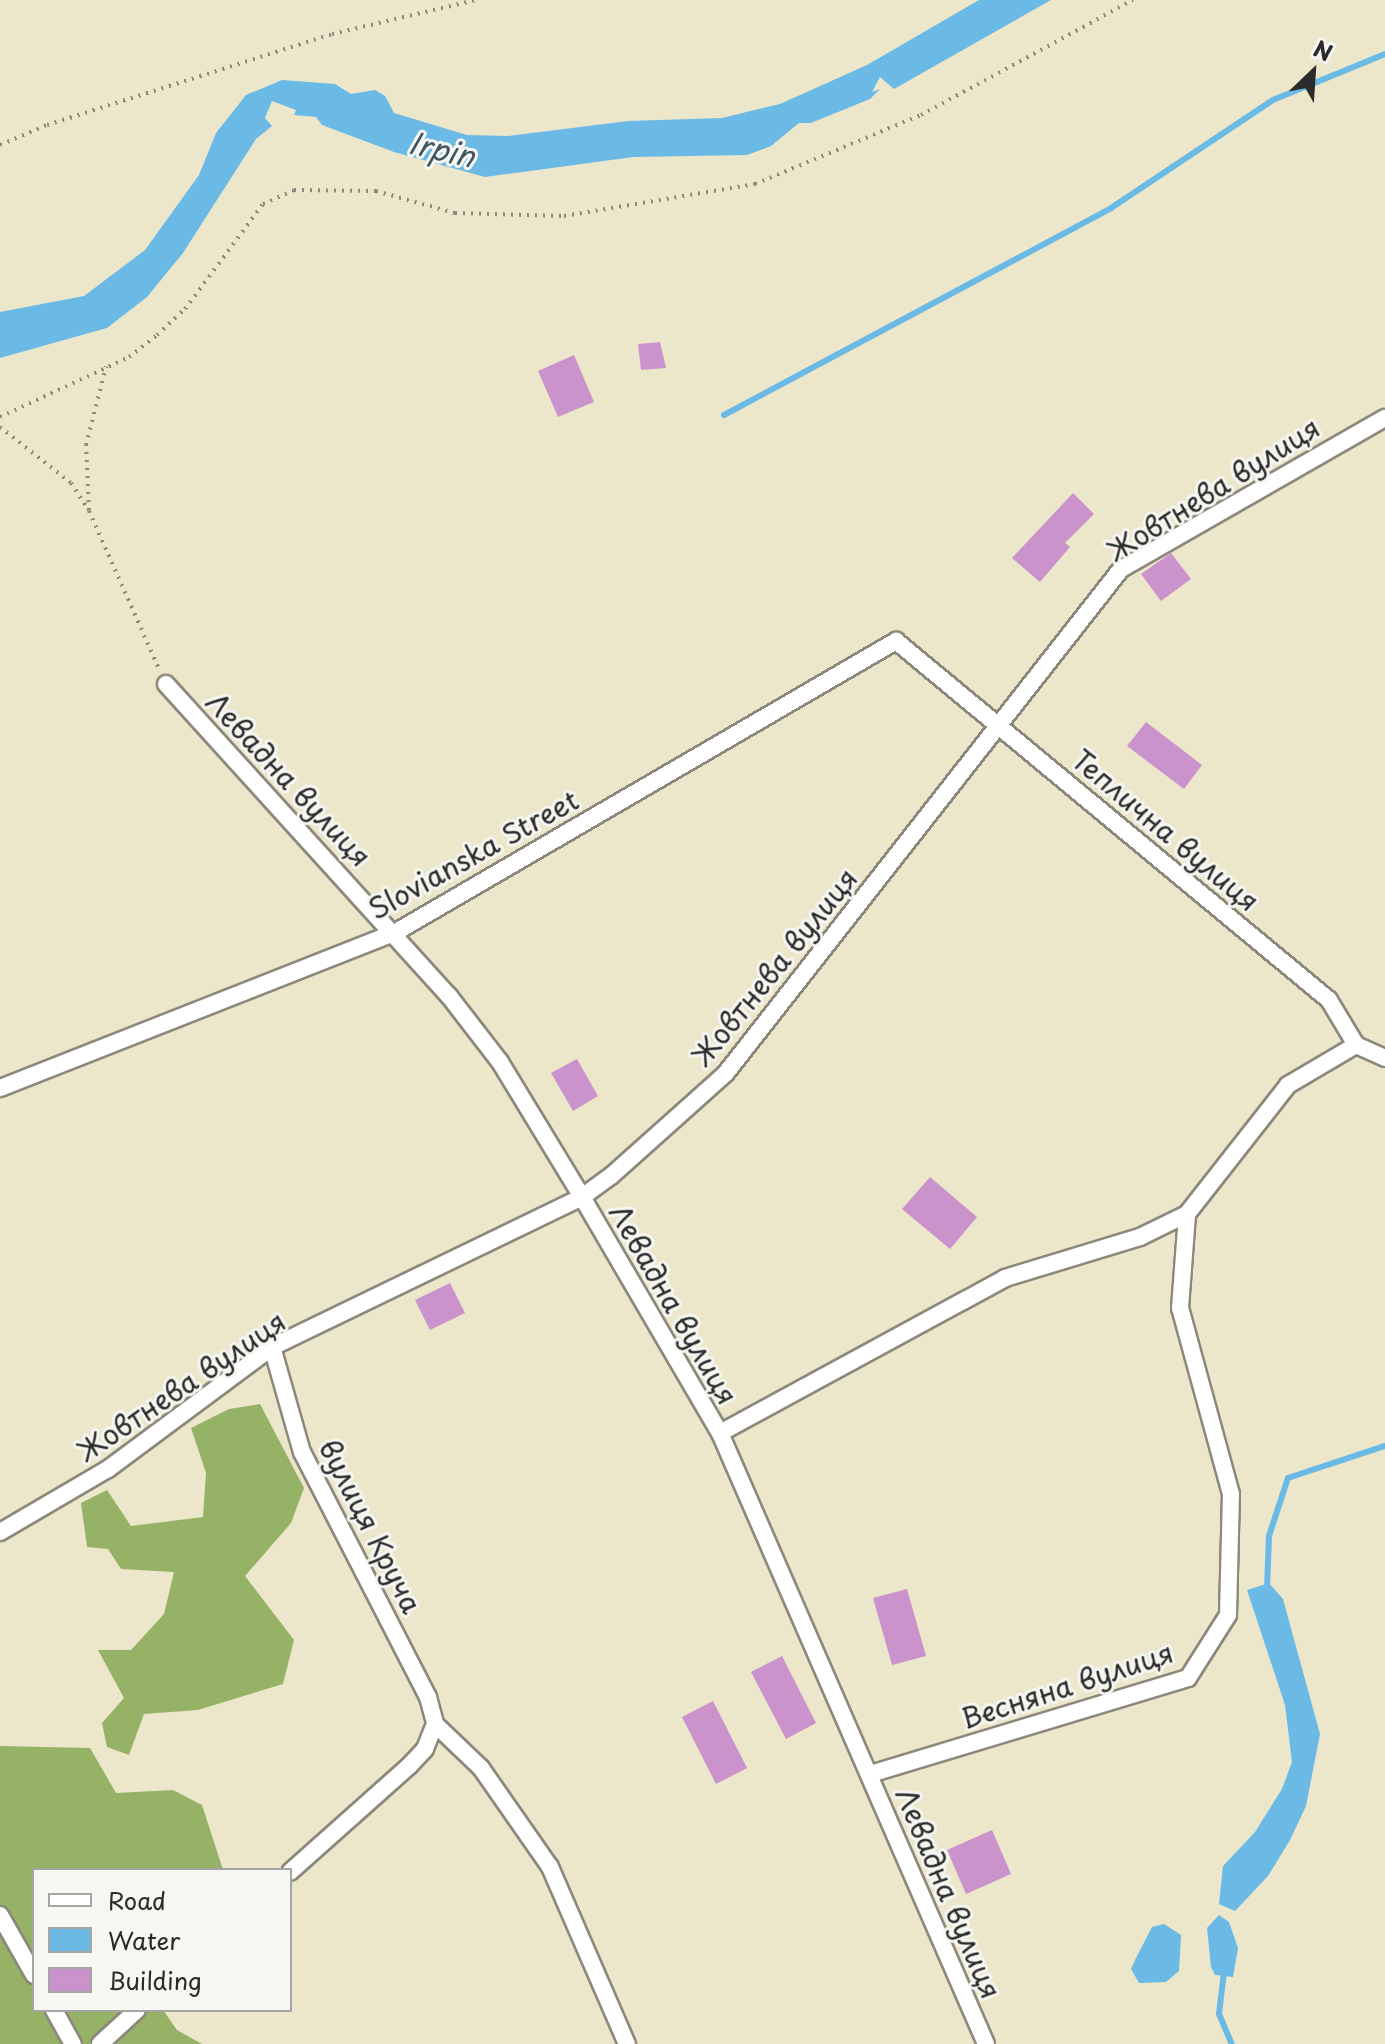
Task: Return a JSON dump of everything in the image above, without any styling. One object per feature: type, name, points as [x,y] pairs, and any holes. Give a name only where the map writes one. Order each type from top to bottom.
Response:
[{"type":"street","name":"Жовтнева вулиця","points":[[0,1532],[108,1469],[272,1347],[582,1197],[726,1073],[963,775],[998,723],[1121,569],[1385,418]]},
{"type":"street","name":"Теплична вулиця","points":[[905,644],[1329,1000],[1356,1045]]},
{"type":"street","name":"Slovianska Street","points":[[0,1088],[396,932],[887,645],[905,644]]},
{"type":"street","name":"Левадна вулиця","points":[[166,684],[396,932],[500,1062],[582,1197],[720,1433],[986,2044]]},
{"type":"street","points":[[720,1433],[1005,1278],[1140,1237],[1187,1214],[1288,1085],[1356,1045],[1385,1058]]},
{"type":"street","name":"Весняна вулиця","points":[[870,1774],[1188,1678],[1228,1615],[1231,1494],[1180,1308],[1187,1214]]},
{"type":"street","name":"вулиця Круча","points":[[272,1347],[302,1452],[428,1697],[435,1724],[481,1768],[550,1867],[627,2044]]},
{"type":"street","points":[[292,1870],[409,1766],[425,1749],[435,1724]]},
{"type":"street","points":[[0,1915],[32,1971]]},
{"type":"street","points":[[55,2012],[73,2044]]},
{"type":"street","points":[[100,2044],[135,2012]]},
{"type":"path","points":[[0,145],[47,125],[332,34],[476,0]]},
{"type":"path","points":[[0,417],[106,367],[157,335],[185,309],[263,204],[294,190],[376,191],[455,213],[564,216],[755,184],[921,115],[1133,0]]},
{"type":"path","points":[[89,511],[86,445],[106,367]]},
{"type":"path","points":[[0,427],[71,483],[89,511],[166,684]]},
{"type":"green space","points":[[260,1404],[304,1488],[291,1523],[245,1576],[294,1640],[283,1684],[198,1710],[144,1714],[129,1755],[107,1747],[102,1723],[124,1698],[98,1650],[131,1650],[164,1614],[174,1572],[121,1569],[108,1549],[87,1547],[81,1503],[107,1490],[131,1526],[203,1517],[206,1473],[191,1428],[229,1409]]},
{"type":"green space","points":[[0,1746],[90,1748],[116,1793],[173,1790],[202,1805],[222,1868],[32,1868],[32,2012],[164,2012],[177,2030],[202,2044],[0,2044]]},
{"type":"water","name":"Irpin","points":[[979,0],[1051,0],[894,89],[880,77],[872,92],[880,89],[870,99],[811,123],[799,123],[771,146],[747,155],[633,157],[485,177],[394,152],[322,125],[316,117],[294,115],[296,110],[272,101],[265,118],[272,126],[256,139],[183,253],[147,297],[107,328],[0,358],[0,312],[84,296],[145,250],[199,175],[216,133],[246,95],[282,80],[335,84],[351,94],[375,90],[385,96],[394,113],[467,135],[508,136],[628,121],[722,118],[780,104],[867,65]]},
{"type":"water","points":[[1269,1583],[1283,1599],[1320,1734],[1306,1806],[1290,1840],[1268,1876],[1235,1911],[1219,1904],[1223,1866],[1255,1832],[1282,1789],[1292,1762],[1285,1705],[1247,1590]]},
{"type":"water","points":[[1219,1915],[1229,1922],[1238,1948],[1233,1977],[1215,1975],[1211,1967],[1207,1928]]},
{"type":"water","points":[[1164,1924],[1181,1935],[1179,1971],[1166,1982],[1139,1983],[1131,1969],[1152,1927]]},
{"type":"building","points":[[660,342],[666,368],[641,370],[638,344]]},
{"type":"building","points":[[574,355],[594,402],[558,417],[538,371]]},
{"type":"building","points":[[1073,493],[1094,514],[1065,543],[1070,547],[1040,582],[1012,558]]},
{"type":"building","points":[[1171,553],[1191,579],[1161,601],[1141,574]]},
{"type":"building","points":[[1146,722],[1202,765],[1184,789],[1127,746]]},
{"type":"building","points":[[577,1059],[598,1096],[573,1111],[551,1073]]},
{"type":"building","points":[[930,1177],[977,1217],[950,1249],[902,1209]]},
{"type":"building","points":[[450,1283],[465,1313],[430,1330],[415,1300]]},
{"type":"building","points":[[907,1589],[926,1656],[892,1665],[873,1598]]},
{"type":"building","points":[[782,1656],[816,1723],[786,1739],[751,1672]]},
{"type":"building","points":[[713,1701],[747,1768],[716,1784],[682,1717]]},
{"type":"building","points":[[992,1830],[1011,1874],[966,1894],[947,1850]]},
{"type":"waterway","points":[[724,415],[1111,208],[1273,100],[1385,54]]},
{"type":"waterway","points":[[1267,1588],[1269,1536],[1288,1478],[1385,1446]]},
{"type":"waterway","points":[[1224,1972],[1219,2014],[1232,2044]]}]
